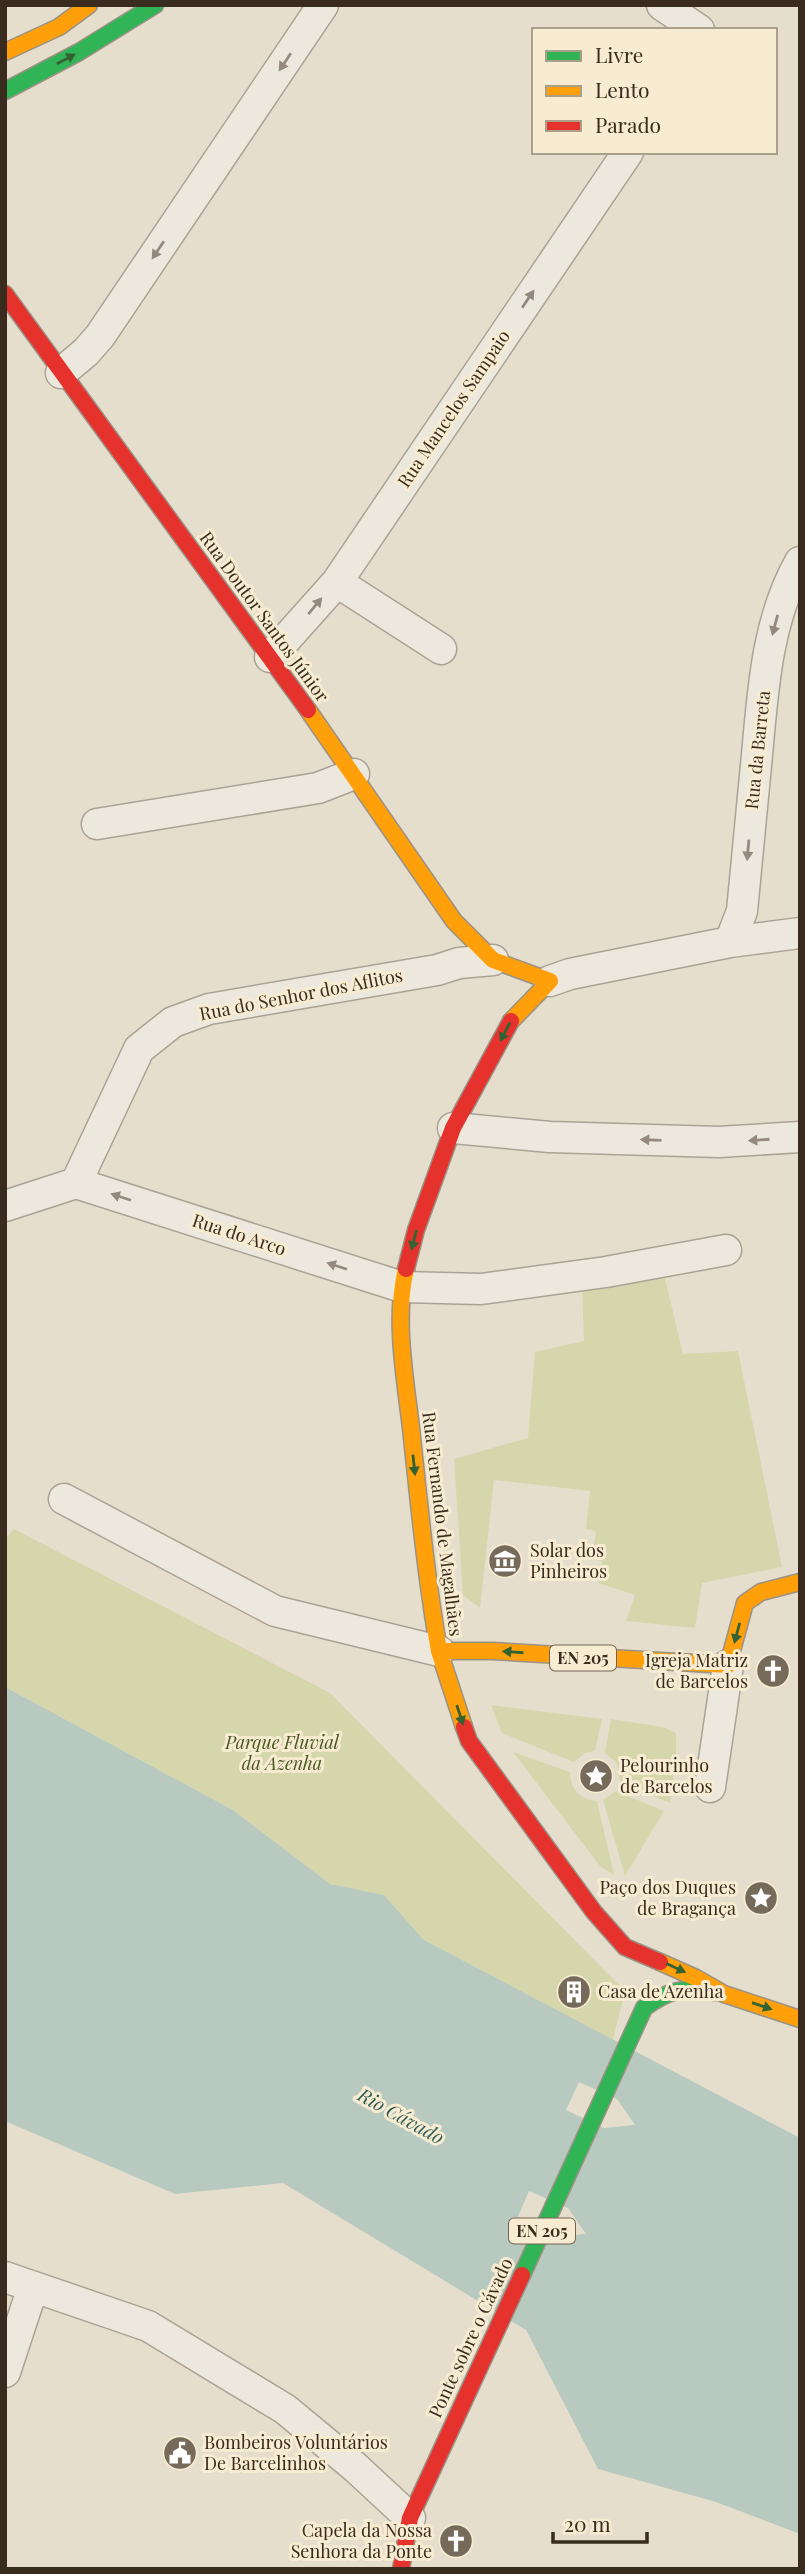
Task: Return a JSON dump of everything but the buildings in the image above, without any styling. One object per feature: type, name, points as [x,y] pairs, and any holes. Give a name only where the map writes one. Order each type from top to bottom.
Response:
[{"type":"street","points":[[5,52],[59,27],[89,5]]},
{"type":"street","points":[[5,91],[79,52],[155,5]]},
{"type":"street","points":[[61,373],[100,336],[323,5]]},
{"type":"street","points":[[662,5],[696,28]]},
{"type":"street","name":"Rua Mancelos Sampaio","points":[[270,657],[337,582],[627,154]]},
{"type":"street","name":"Rua Doutor Santos Júnior","points":[[5,294],[354,774],[454,921],[493,960]]},
{"type":"street","name":"Rua da Barreta","points":[[730,942],[742,911],[762,693],[773,627],[789,580],[800,562]]},
{"type":"street","points":[[337,582],[441,649]]},
{"type":"street","points":[[97,824],[318,788],[354,774]]},
{"type":"street","points":[[493,960],[550,981],[570,974],[730,942],[800,933]]},
{"type":"street","name":"Rua do Senhor dos Aflitos","points":[[76,1183],[139,1049],[173,1022],[209,1009],[437,970],[459,963],[493,960]]},
{"type":"street","name":"Rua Fernando de Magalhães","points":[[550,981],[514,1015],[453,1128],[416,1230],[402,1287],[402,1355],[427,1581],[439,1650],[468,1741],[594,1912],[625,1947],[696,1978],[724,1994],[800,2019]]},
{"type":"street","points":[[453,1128],[550,1137],[719,1142],[800,1137]]},
{"type":"street","points":[[5,1206],[76,1183]]},
{"type":"street","name":"Rua do Arco","points":[[76,1183],[402,1287],[481,1289],[606,1272],[726,1250]]},
{"type":"street","points":[[64,1499],[275,1611],[439,1650]]},
{"type":"street","points":[[710,1787],[728,1665],[745,1603],[761,1592],[796,1582]]},
{"type":"street","name":"EN 205","points":[[439,1650],[728,1665]]},
{"type":"street","name":"EN 205","points":[[625,1947],[636,1971]]},
{"type":"street","name":"Ponte sobre o Cávado","points":[[410,2518],[642,2008],[665,1992],[683,1987],[724,1994]]},
{"type":"street","points":[[5,2372],[19,2282],[148,2326],[274,2402],[355,2467],[410,2518]]},
{"type":"street","name":"EN 205","points":[[401,2569],[410,2518]]},
{"type":"green space","points":[[664,1274],[683,1354],[738,1351],[782,1567],[702,1583],[695,1628],[626,1621],[635,1595],[598,1583],[602,1561],[592,1559],[596,1531],[586,1529],[590,1491],[494,1480],[480,1608],[463,1595],[454,1459],[528,1438],[535,1352],[584,1341],[582,1287]]},
{"type":"green space","name":"Parque Fluvial da Azenha","points":[[14,1529],[330,1693],[625,1991],[613,2040],[424,1940],[384,1895],[330,1884],[233,1810],[5,1687],[5,1539]]},
{"type":"green space","points":[[491,1705],[602,1719],[595,1751],[585,1753],[574,1762],[502,1733]]},
{"type":"green space","points":[[611,1719],[663,1727],[676,1733],[670,1803],[620,1782],[617,1763],[605,1753]]},
{"type":"green space","points":[[513,1752],[570,1772],[577,1793],[597,1801],[614,1875],[600,1866]]},
{"type":"green space","points":[[616,1791],[664,1811],[625,1876],[603,1800]]},
{"type":"water","name":"Rio Cávado","points":[[5,1687],[233,1810],[330,1884],[384,1895],[424,1940],[800,2138],[800,2534],[716,2502],[598,2469],[526,2330],[283,2183],[175,2194],[5,2121]],"holes":[[[579,2082],[617,2099],[635,2125],[604,2128],[566,2110]],[[529,2191],[568,2208],[586,2234],[554,2237],[517,2219]]]},
{"type":"traffic: fast","points":[[5,91],[79,52],[155,5]]},
{"type":"traffic: fast","points":[[522,2275],[644,2008],[662,1996],[678,1991],[716,1992]]},
{"type":"traffic: slow","points":[[5,52],[59,27],[89,5]]},
{"type":"traffic: slow","points":[[308,710],[454,921],[493,960],[550,981],[511,1021]]},
{"type":"traffic: slow","points":[[406,1269],[401,1308],[402,1348],[439,1651]]},
{"type":"traffic: slow","points":[[464,1727],[439,1651],[493,1651],[728,1665],[745,1603],[761,1592],[800,1582]]},
{"type":"traffic: slow","points":[[660,1962],[724,1994],[800,2019]]},
{"type":"traffic: jam","points":[[5,294],[308,710]]},
{"type":"traffic: jam","points":[[406,1269],[416,1230],[453,1128],[511,1021]]},
{"type":"traffic: jam","points":[[464,1727],[469,1741],[594,1912],[625,1947],[660,1962]]},
{"type":"traffic: jam","points":[[401,2569],[410,2518],[522,2275]]},
{"type":"place","name":"Solar dos Pinheiros","points":[[505,1561]]},
{"type":"place","name":"Igreja Matriz de Barcelos","points":[[773,1671]]},
{"type":"place","name":"Pelourinho de Barcelos","points":[[596,1776]]},
{"type":"place","name":"Paço dos Duques de Bragança","points":[[761,1898]]},
{"type":"place","name":"Casa de Azenha","points":[[574,1992]]},
{"type":"place","name":"Bombeiros Voluntários De Barcelinhos","points":[[180,2453]]},
{"type":"place","name":"Capela da Nossa Senhora da Ponte","points":[[456,2541]]}]
